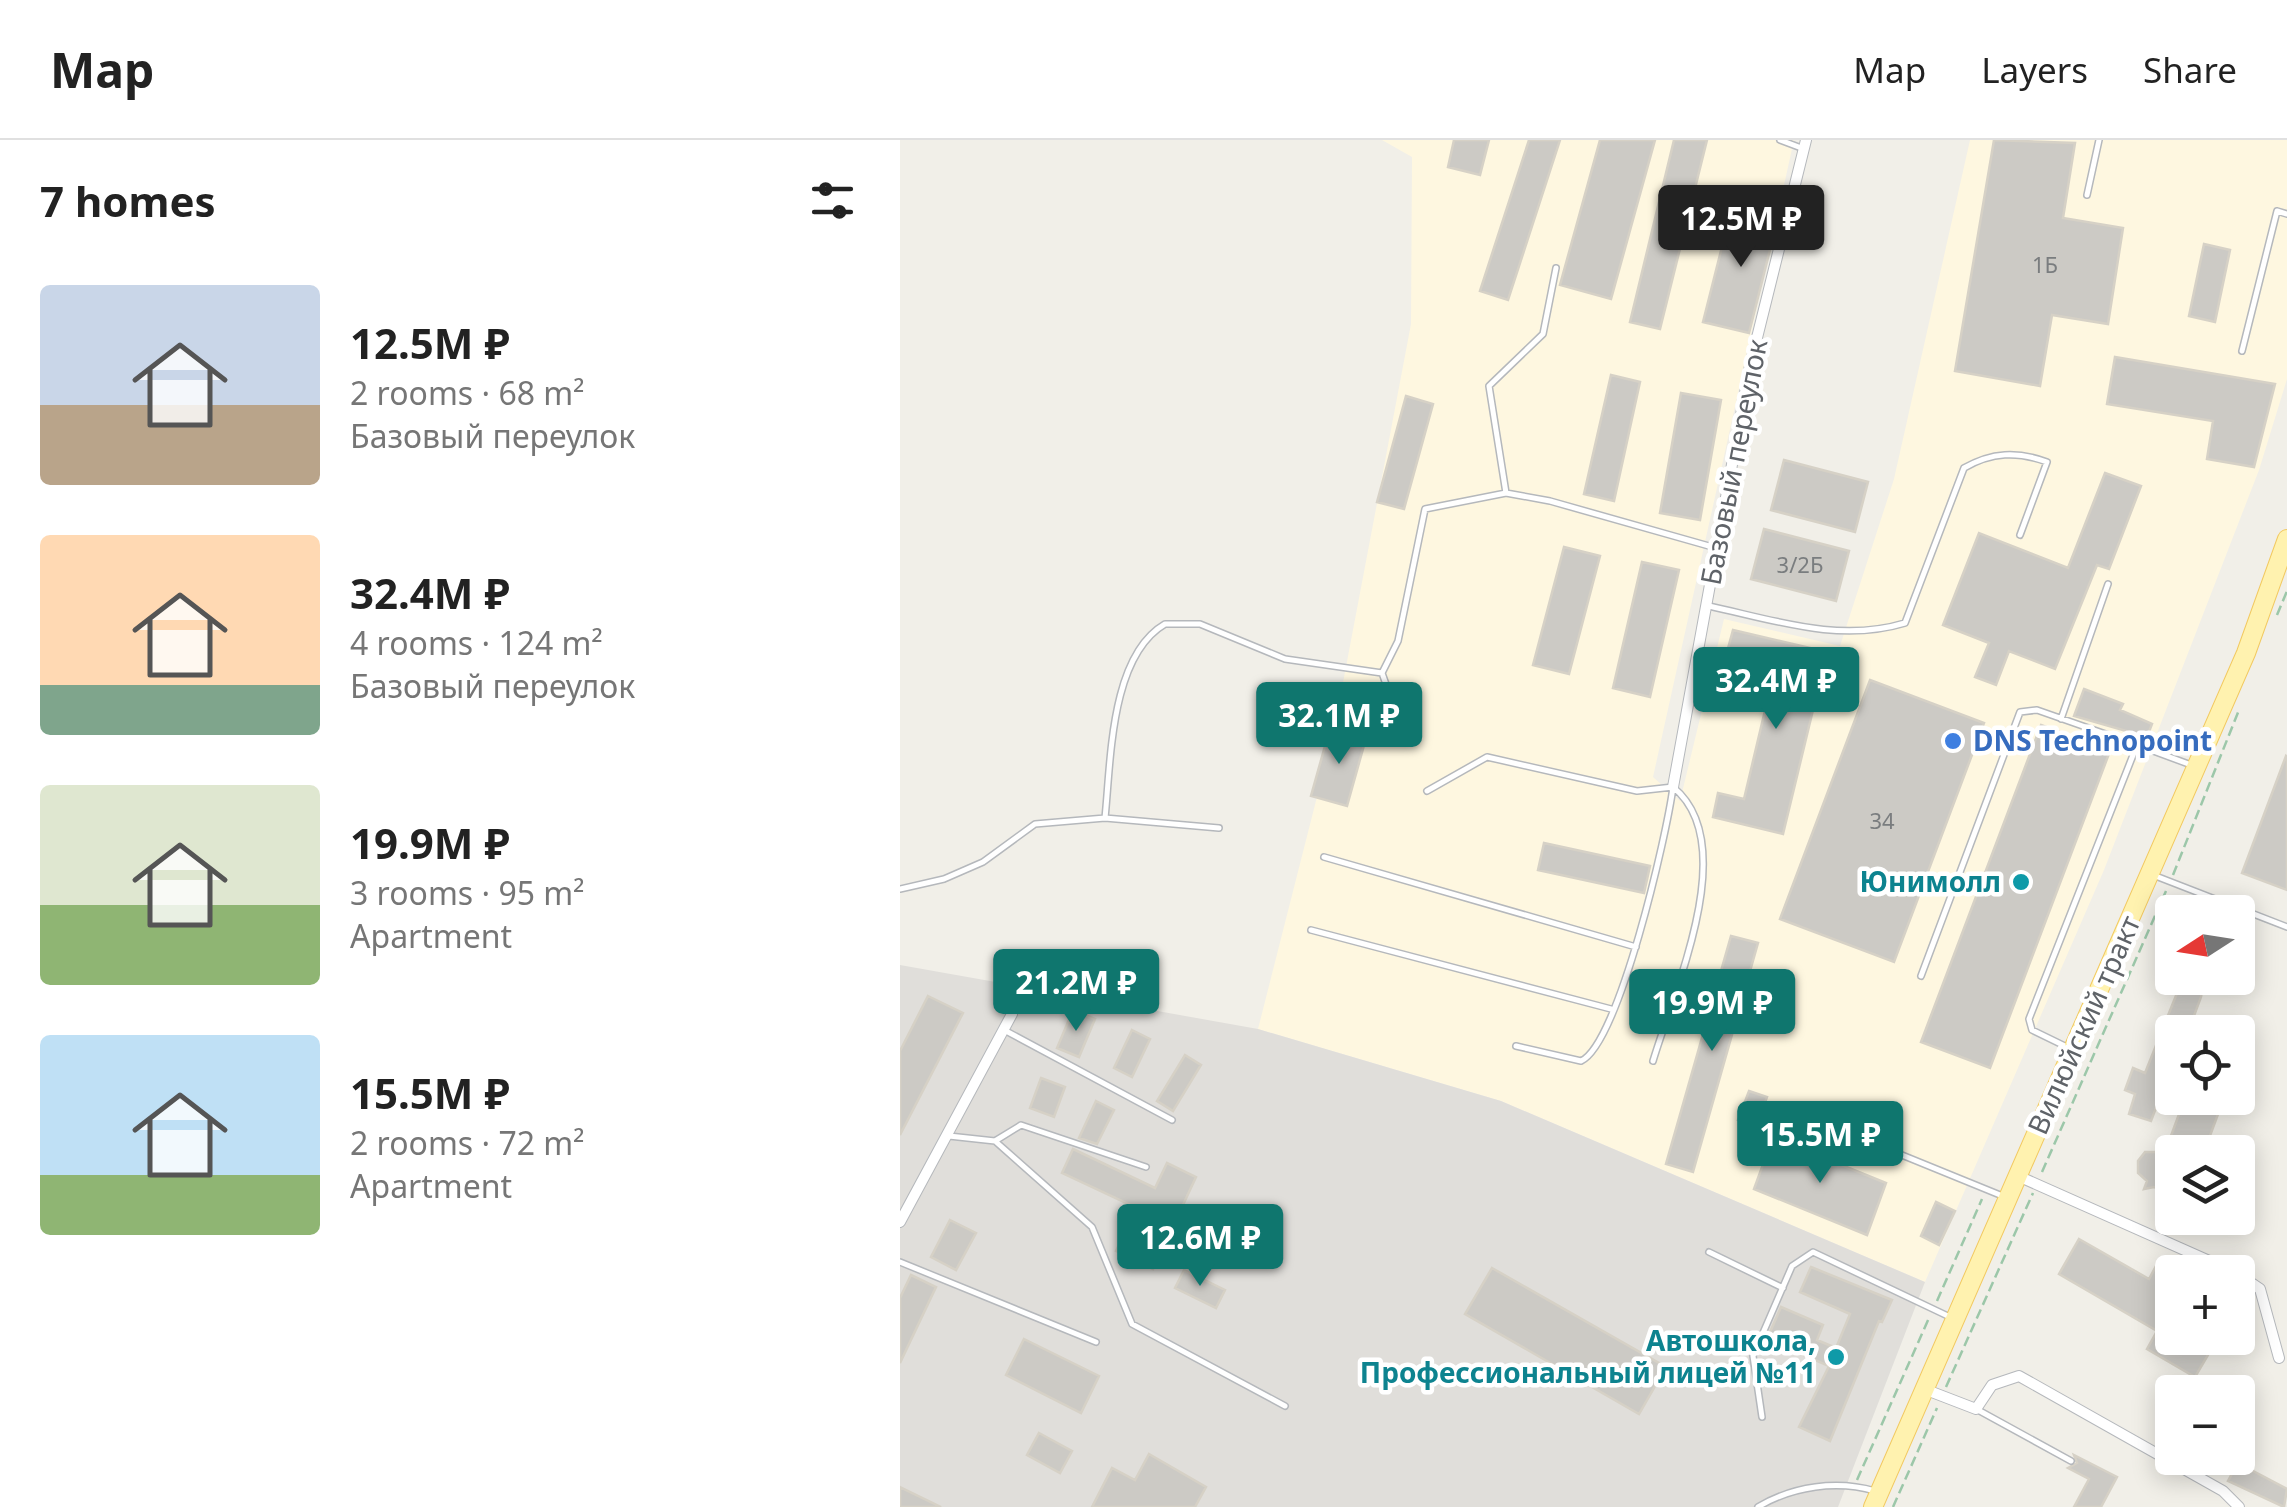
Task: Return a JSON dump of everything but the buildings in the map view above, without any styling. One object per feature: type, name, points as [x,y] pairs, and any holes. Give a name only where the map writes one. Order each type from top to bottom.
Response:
[{"type":"main road","name":"Вилюйский тракт","points":[[1876,1500],[1933,1392],[1955,1319],[2259,622],[2287,539]]},
{"type":"street","name":"Базовый переулок","points":[[1673,788],[1750,366],[1805,145]]},
{"type":"street","points":[[900,1222],[1012,1014]]},
{"type":"street","points":[[2018,1176],[2196,1255]]},
{"type":"street","points":[[2255,1286],[2260,1289],[2279,1358]]},
{"type":"street","points":[[1933,1392],[1976,1409],[1992,1385],[2019,1376],[2223,1490],[2240,1507]]},
{"type":"lane","points":[[1780,140],[1805,145]]},
{"type":"lane","points":[[2087,196],[2099,140]]},
{"type":"lane","points":[[2242,351],[2278,210],[2287,214]]},
{"type":"lane","points":[[1506,494],[1488,386],[1543,334],[1556,268]]},
{"type":"lane","points":[[1706,605],[1838,633],[1878,631],[1905,623],[1964,468],[1982,458],[2020,452],[2047,462],[2020,535]]},
{"type":"lane","points":[[1408,730],[1398,718],[1382,673],[1398,641],[1424,509],[1506,494],[1550,501],[1716,548]]},
{"type":"lane","points":[[2061,719],[2108,584]]},
{"type":"lane","points":[[1105,818],[1116,726],[1129,665],[1138,647],[1165,624],[1200,624],[1285,660],[1382,673]]},
{"type":"lane","points":[[1920,976],[2020,712],[2027,708],[2196,766]]},
{"type":"lane","points":[[2073,1050],[2032,1030],[2029,1019],[2137,746]]},
{"type":"lane","points":[[1427,791],[1487,756],[1638,792],[1673,788],[1691,802],[1700,823],[1704,884],[1653,1061]]},
{"type":"lane","points":[[1516,1046],[1581,1061],[1598,1049],[1636,947],[1667,834],[1673,788]]},
{"type":"lane","points":[[900,889],[944,878],[983,862],[1035,824],[1105,818],[1220,828]]},
{"type":"lane","points":[[1324,857],[1636,947]]},
{"type":"lane","points":[[2150,874],[2287,927]]},
{"type":"lane","points":[[1311,930],[1611,1009]]},
{"type":"lane","points":[[1004,1030],[1172,1120]]},
{"type":"lane","points":[[1811,1118],[2008,1198]]},
{"type":"lane","points":[[995,1141],[1021,1125],[1146,1167]]},
{"type":"lane","points":[[946,1136],[995,1141],[1092,1227],[1132,1324],[1285,1406]]},
{"type":"lane","points":[[1708,1252],[1783,1288]]},
{"type":"lane","points":[[1762,1417],[1753,1356],[1792,1266],[1813,1252],[1955,1319]]},
{"type":"lane","points":[[900,1262],[1096,1342]]},
{"type":"lane","points":[[1976,1409],[2071,1461]]},
{"type":"lane","points":[[1758,1507],[1800,1490],[1855,1486],[1876,1500]]},
{"type":"path","points":[[2272,627],[2287,591]]},
{"type":"path","points":[[1893,1507],[1933,1392],[2037,1184],[2170,882],[2243,700]]},
{"type":"path","points":[[1855,1486],[1986,1189]]},
{"type":"shaded area","points":[[1382,140],[1794,140],[1653,777],[1680,801],[1724,619],[1840,646],[1894,479],[1970,140],[2287,140],[2287,379],[2259,470],[2104,870],[1925,1282],[1501,1101],[1258,1029],[1334,730],[1411,324],[1412,157]]},
{"type":"shaded area","points":[[900,965],[1258,1029],[1501,1101],[1925,1282],[1838,1507],[900,1507]]},
{"type":"place","name":"DNS Technopoint","points":[[1953,741]]},
{"type":"place","name":"Юнимолл","points":[[2021,882]]},
{"type":"place","name":"Автошкола, Профессиональный лицей №11","points":[[1836,1357]]}]
